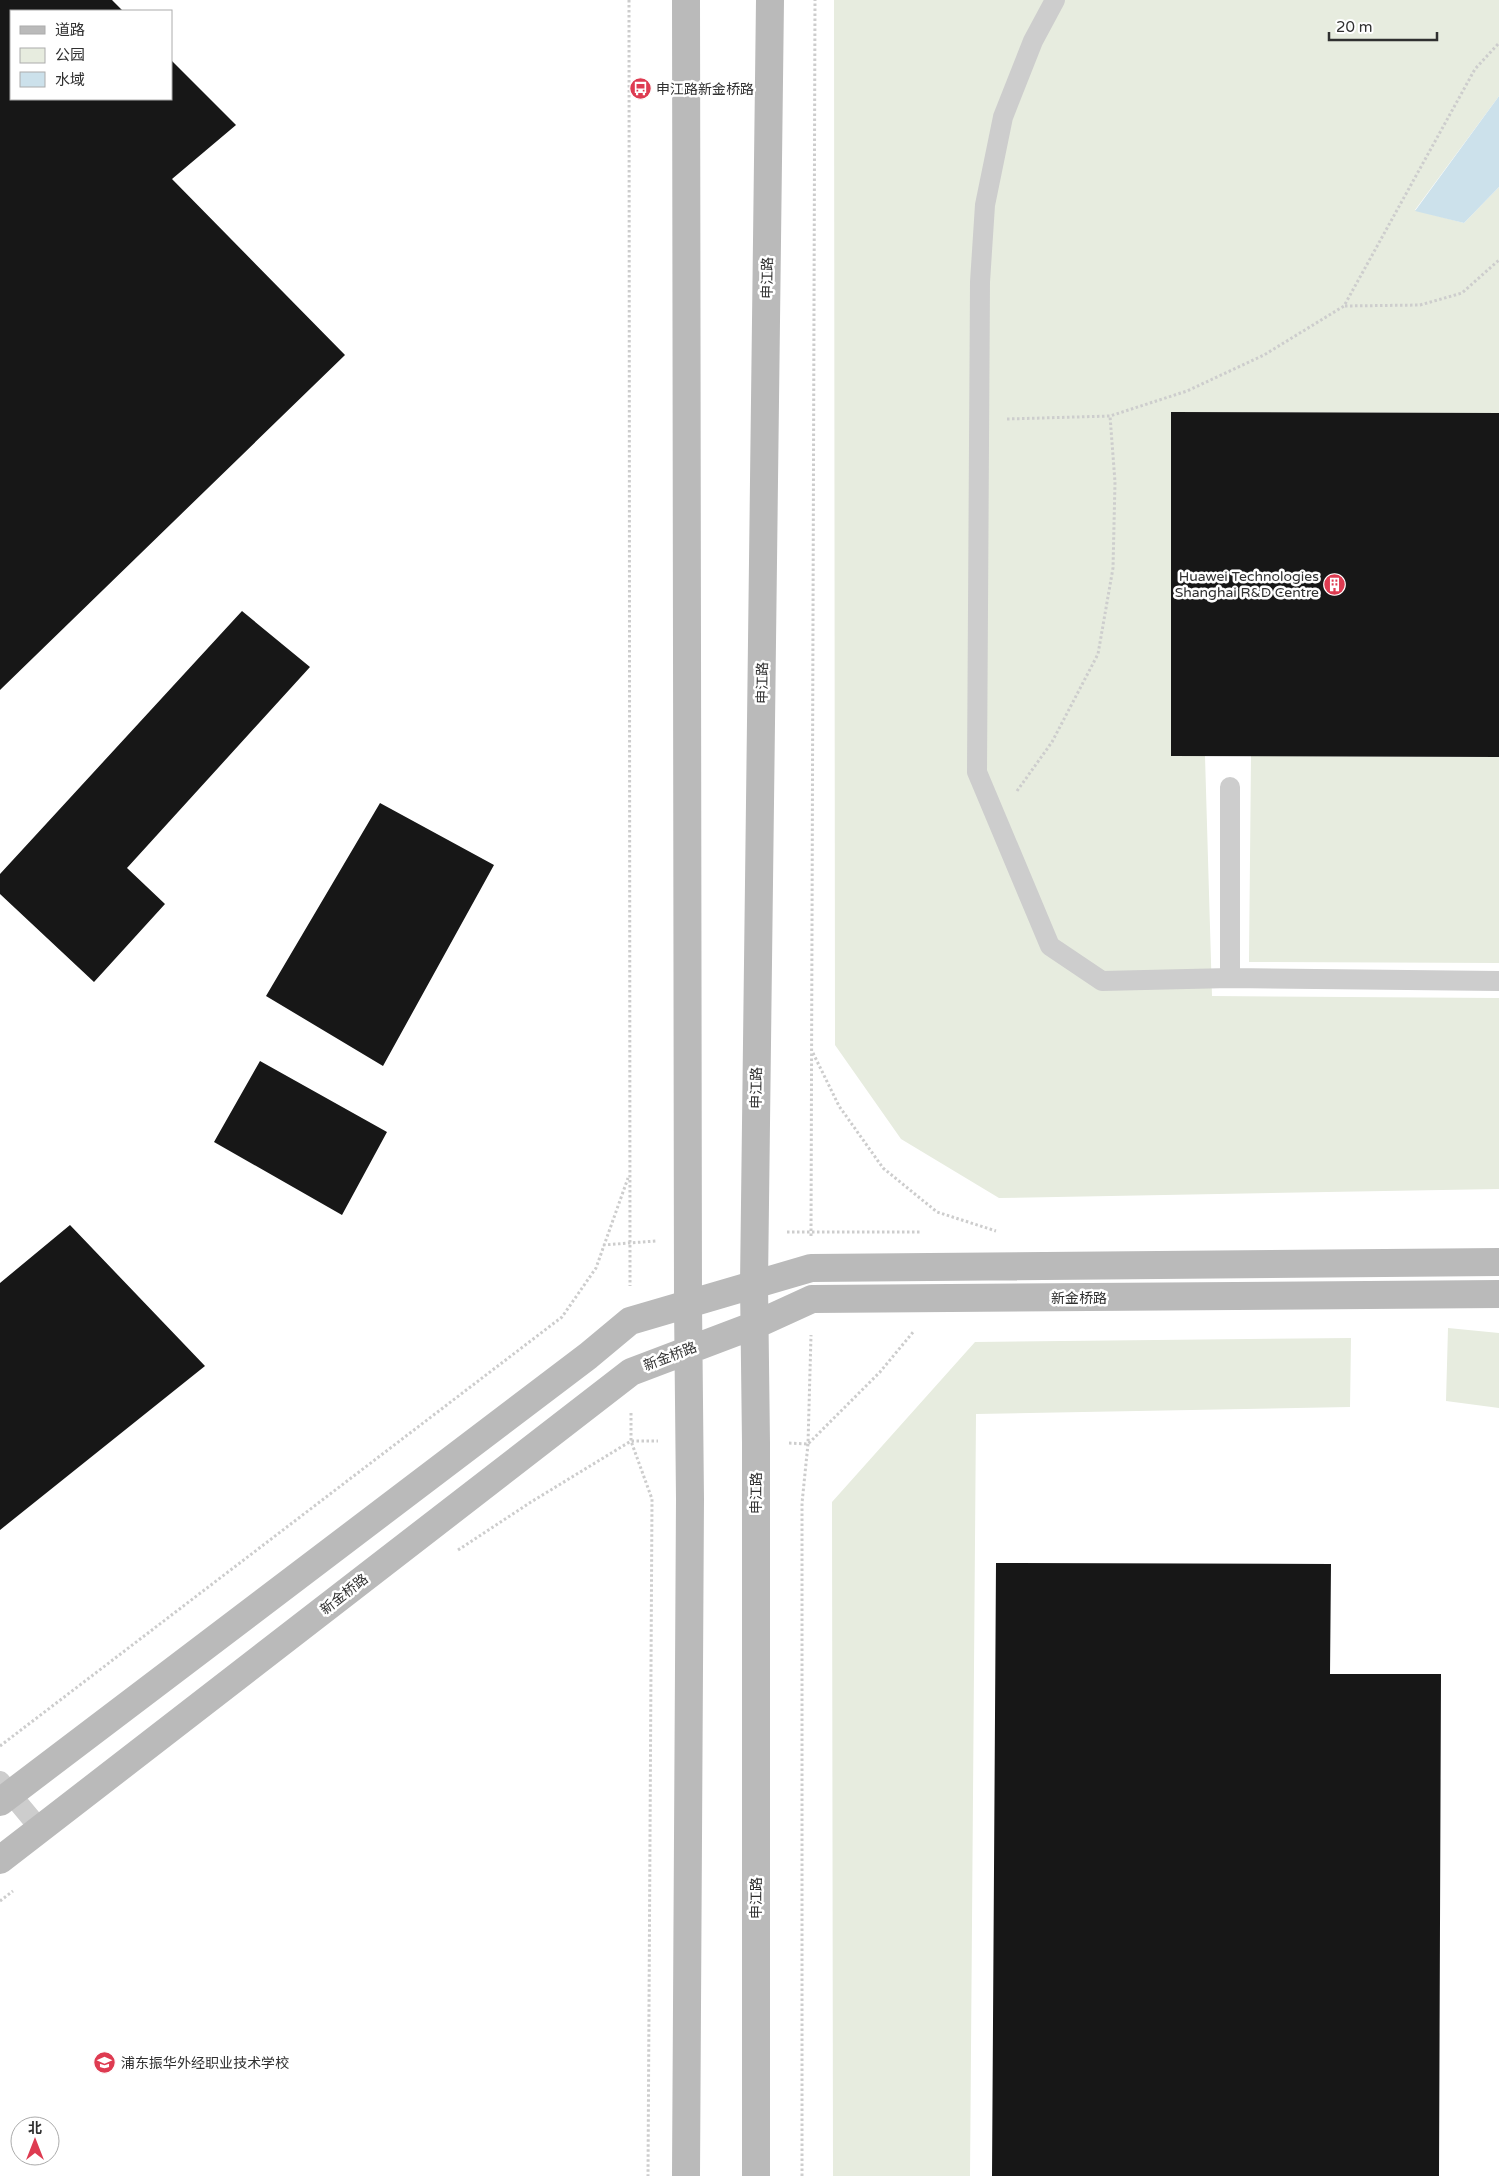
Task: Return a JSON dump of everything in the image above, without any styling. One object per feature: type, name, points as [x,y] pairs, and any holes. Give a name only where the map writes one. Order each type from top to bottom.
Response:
[{"type":"main road","points":[[686,0],[689,1348],[686,2176]]},
{"type":"main road","name":"申江路","points":[[756,2176],[754,1284],[770,0]]},
{"type":"main road","points":[[4,1792],[588,1356],[630,1321],[811,1268],[1499,1262]]},
{"type":"main road","name":"新金桥路","points":[[0,1860],[631,1372],[689,1348],[755,1325],[812,1300],[1499,1294]]},
{"type":"lane","points":[[1054,0],[1033,41],[1003,117],[985,205],[980,282],[977,772],[1050,946],[1102,981],[1230,978],[1499,981]]},
{"type":"lane","points":[[1230,787],[1230,978]]},
{"type":"lane","points":[[4,1792],[40,1829]]},
{"type":"path","points":[[603,1245],[629,1243],[629,0]]},
{"type":"path","points":[[811,1231],[815,0]]},
{"type":"path","points":[[979,420],[1110,416],[1187,391],[1264,355],[1344,306],[1475,69],[1499,43]]},
{"type":"path","points":[[1344,306],[1420,305],[1462,293],[1499,260]]},
{"type":"path","points":[[997,819],[1052,742],[1098,654],[1113,568],[1115,482],[1110,416]]},
{"type":"path","points":[[812,1051],[839,1106],[883,1168],[937,1212],[996,1231]]},
{"type":"path","points":[[0,1746],[562,1317],[596,1268],[629,1176]]},
{"type":"path","points":[[802,2176],[802,1503],[808,1444],[880,1372],[916,1329]]},
{"type":"path","points":[[592,1464],[631,1441],[652,1498],[648,2176]]},
{"type":"green space","points":[[834,0],[1499,0],[1499,96],[1415,210],[1464,223],[1499,187],[1499,413],[1172,412],[1171,756],[1205,756],[1212,996],[1499,998],[1499,1189],[999,1198],[901,1139],[835,1045]]},
{"type":"green space","points":[[1251,756],[1499,757],[1499,963],[1249,962]]},
{"type":"green space","points":[[1448,1328],[1499,1333],[1499,1408],[1446,1401]]},
{"type":"green space","points":[[1351,1338],[1350,1407],[976,1414],[970,2176],[833,2176],[832,1502],[975,1342]]},
{"type":"water","points":[[1499,96],[1499,187],[1464,223],[1415,211]]},
{"type":"building","points":[[0,0],[112,0],[122,10],[10,10],[10,100],[172,100],[172,61],[236,125],[172,179],[345,355],[0,690]]},
{"type":"building","name":"Huawei Technologies Shanghai R&D Centre","points":[[1171,412],[1499,413],[1499,757],[1171,756]]},
{"type":"building","points":[[242,611],[310,667],[127,868],[165,904],[94,982],[0,894],[0,874]]},
{"type":"building","points":[[380,803],[494,865],[383,1066],[266,996]]},
{"type":"building","points":[[260,1061],[387,1132],[342,1215],[214,1142]]},
{"type":"building","points":[[70,1225],[205,1366],[0,1530],[0,1283]]},
{"type":"building","points":[[996,1563],[1331,1564],[1330,1674],[1441,1674],[1439,2176],[992,2176]]},
{"type":"place","name":"申江路新金桥路","points":[[640,89]]},
{"type":"place","name":"Huawei Technologies Shanghai R&D Centre","points":[[1335,584]]},
{"type":"place","name":"浦东振华外经职业技术学校","points":[[105,2063]]}]
